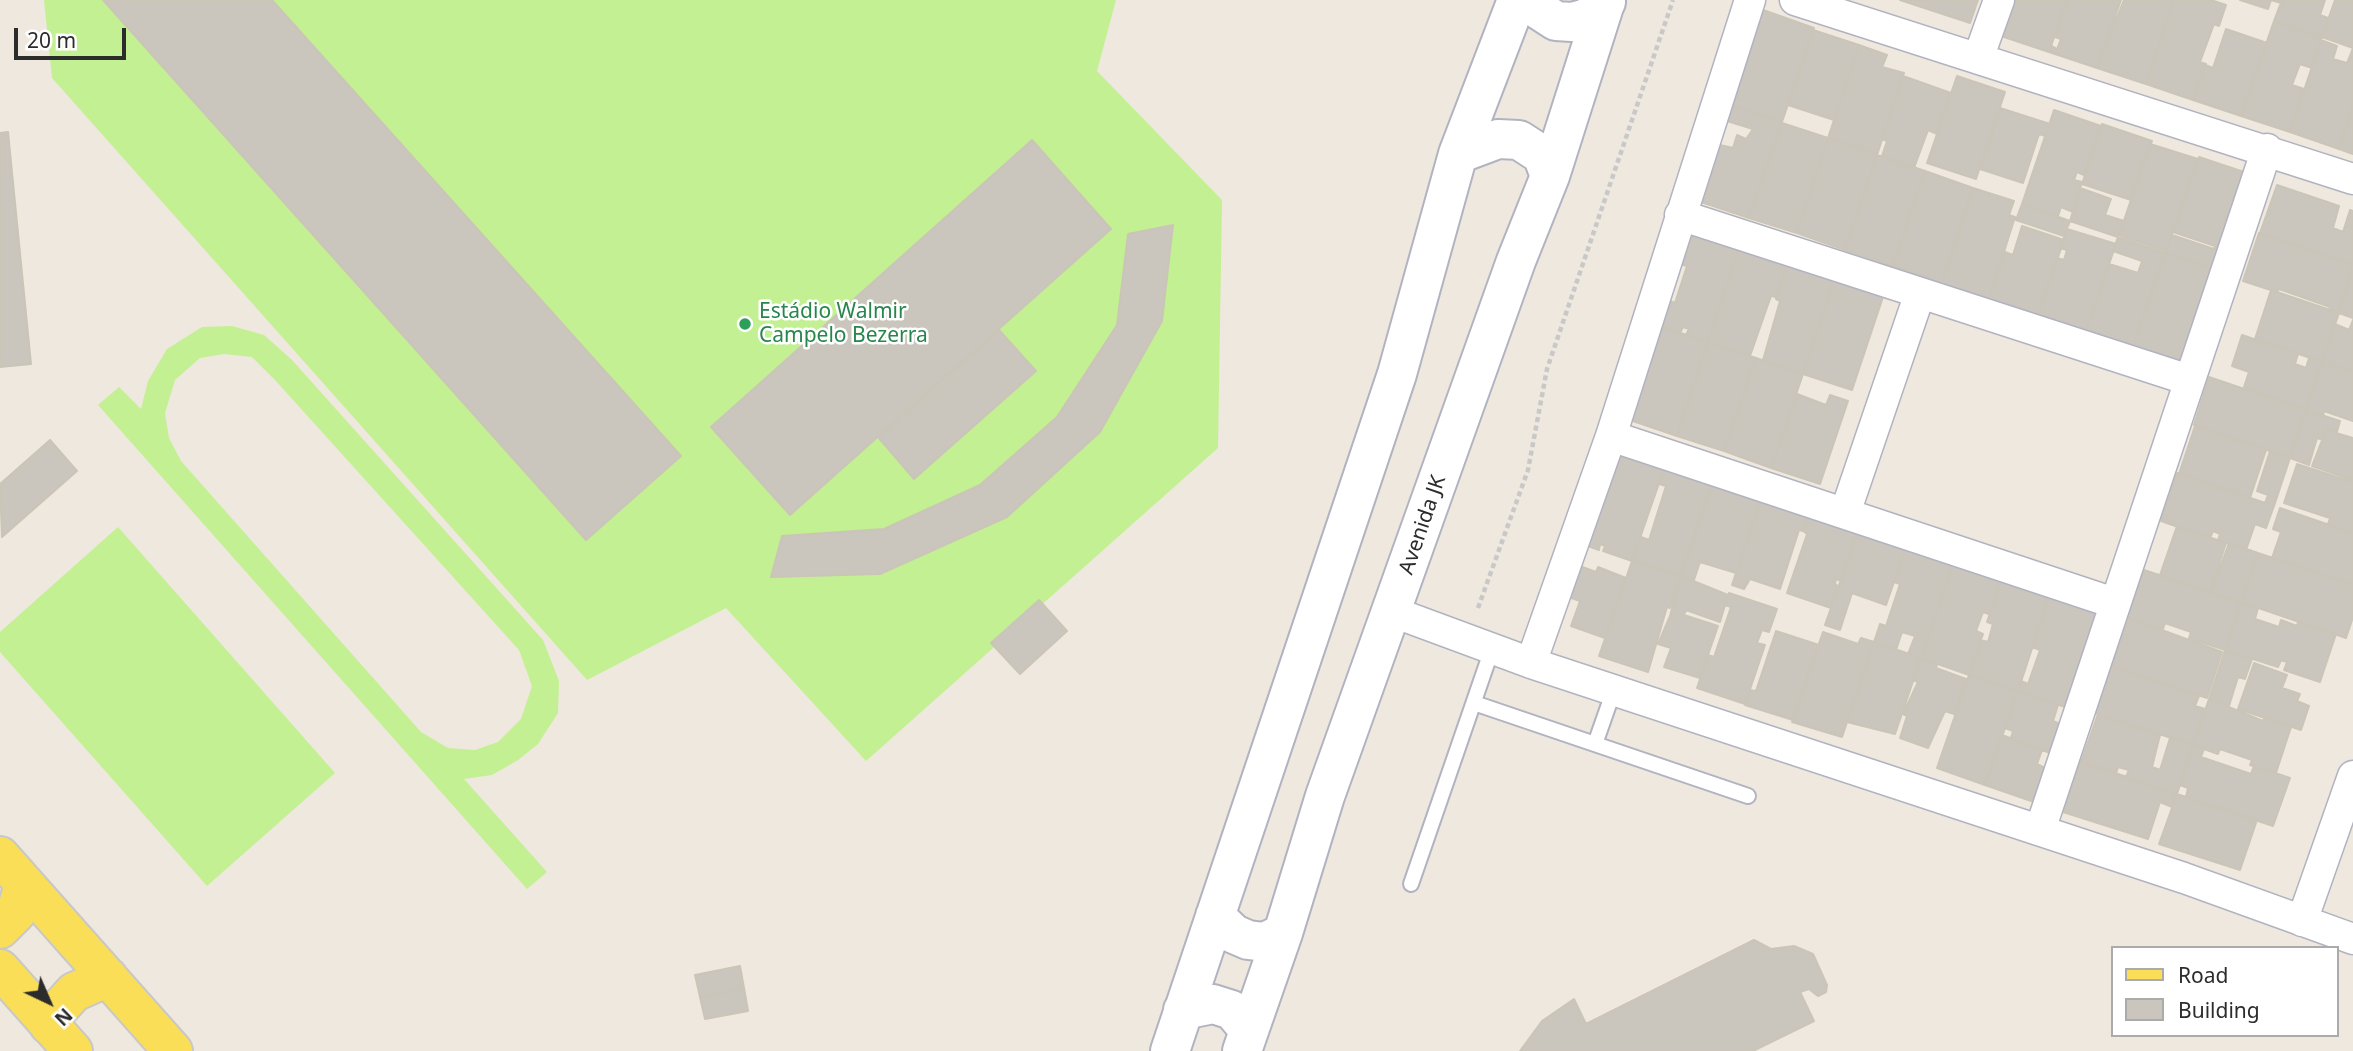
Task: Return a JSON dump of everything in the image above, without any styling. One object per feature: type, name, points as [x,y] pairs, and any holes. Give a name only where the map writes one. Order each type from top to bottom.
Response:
[{"type":"main road","points":[[1170,1051],[1397,374],[1458,154],[1517,0]]},
{"type":"main road","points":[[1534,0],[1539,10],[1556,21],[1572,22],[1587,18],[1606,1]]},
{"type":"main road","name":"Avenida JK","points":[[1246,1041],[1325,796],[1393,612],[1516,261],[1550,176],[1606,1]]},
{"type":"main road","points":[[1458,154],[1498,139],[1519,140],[1542,155],[1550,176]]},
{"type":"main road","points":[[0,929],[16,913],[12,869]]},
{"type":"main road","points":[[12,869],[173,1051]]},
{"type":"main road","points":[[1215,916],[1234,934],[1248,940],[1265,942],[1283,933]]},
{"type":"main road","points":[[0,969],[61,1038]]},
{"type":"main road","points":[[61,1038],[55,1013],[74,992],[108,977]]},
{"type":"main road","points":[[1183,1010],[1213,1004],[1232,1010],[1242,1018],[1246,1041]]},
{"type":"street","points":[[1531,663],[1611,436],[1750,0]]},
{"type":"street","points":[[1794,0],[2267,149],[2353,179]]},
{"type":"street","points":[[1979,57],[1999,0]]},
{"type":"street","points":[[2040,830],[2113,603],[2267,149]]},
{"type":"street","points":[[1680,215],[2189,380]]},
{"type":"street","points":[[1845,513],[1920,293]]},
{"type":"street","points":[[1611,436],[2113,603]]},
{"type":"street","points":[[1393,612],[1531,663],[2040,830],[2353,939]]},
{"type":"street","points":[[2302,921],[2353,776]]},
{"type":"lane","points":[[1411,884],[1474,704],[1479,645]]},
{"type":"lane","points":[[1595,744],[1614,690]]},
{"type":"lane","points":[[1474,704],[1748,796]]},
{"type":"path","points":[[1479,645],[1528,470],[1547,369],[1673,0]]},
{"type":"green space","name":"Estádio Walmir Campelo Bezerra","points":[[44,0],[1116,0],[1097,71],[1222,200],[1218,448],[866,761],[726,608],[587,680],[52,78]]},
{"type":"green space","points":[[232,326],[264,335],[292,360],[543,640],[559,681],[558,713],[538,744],[518,760],[492,775],[464,779],[547,872],[527,889],[98,405],[119,387],[141,409],[148,381],[167,349],[202,327]],"holes":[[[224,354],[252,357],[519,650],[532,686],[521,719],[498,742],[475,750],[448,748],[421,732],[181,461],[169,438],[165,413],[175,380],[200,358]]]},
{"type":"green space","points":[[118,527],[335,773],[207,886],[0,652],[0,632]]},
{"type":"building","points":[[103,0],[272,0],[681,456],[586,540]]},
{"type":"building","points":[[1900,0],[1978,0],[1970,23]]},
{"type":"building","points":[[2013,0],[2067,0],[2049,52],[2001,36]]},
{"type":"building","points":[[2067,0],[2121,0],[2097,68],[2049,52],[2052,46],[2057,49],[2061,39],[2055,37]]},
{"type":"building","points":[[2124,0],[2174,0],[2146,84],[2097,68]]},
{"type":"building","points":[[2174,0],[2211,0],[2226,5],[2219,26],[2214,24],[2200,62],[2206,64],[2193,100],[2146,84]]},
{"type":"building","points":[[2240,0],[2271,0],[2268,9]]},
{"type":"building","points":[[2282,0],[2325,0],[2320,15],[2328,18],[2322,37],[2274,21]]},
{"type":"building","points":[[2335,0],[2353,0],[2353,48],[2322,37]]},
{"type":"building","points":[[1763,10],[1814,28],[1782,122],[1732,106]]},
{"type":"building","points":[[2274,21],[2322,37],[2312,68],[2300,64],[2292,85],[2304,89],[2290,132],[2241,116]]},
{"type":"building","points":[[2226,29],[2267,43],[2241,116],[2193,100],[2205,65],[2213,68]]},
{"type":"building","points":[[1813,30],[1859,45],[1834,120],[1788,105]]},
{"type":"building","points":[[2321,40],[2337,46],[2333,59],[2347,63],[2353,48],[2353,106],[2339,149],[2290,132]]},
{"type":"building","points":[[1859,45],[1887,55],[1882,67],[1904,73],[1877,155],[1828,138]]},
{"type":"building","points":[[1903,76],[1951,93],[1937,134],[1928,130],[1914,168],[1882,156],[1887,141],[1882,139]]},
{"type":"building","points":[[1957,76],[2005,92],[1976,179],[1927,163]]},
{"type":"building","points":[[1732,106],[1782,122],[1749,218],[1701,202],[1720,145],[1733,148],[1737,135],[1746,139],[1753,129],[1727,121]]},
{"type":"building","points":[[2353,106],[2353,154],[2339,149]]},
{"type":"building","points":[[2000,108],[2050,124],[2045,136],[2039,134],[2023,183],[1980,169]]},
{"type":"building","points":[[2054,110],[2101,126],[2084,175],[2077,172],[2074,180],[2082,182],[2073,212],[2061,207],[2058,216],[2022,204]]},
{"type":"building","points":[[1782,123],[1828,138],[1797,233],[1749,218]]},
{"type":"building","points":[[2102,124],[2152,141],[2131,200],[2082,184]]},
{"type":"building","points":[[8,132],[31,364],[0,367],[0,133]]},
{"type":"building","points":[[1828,138],[1877,155],[1845,250],[1797,233]]},
{"type":"building","points":[[1032,140],[1111,229],[790,515],[711,427]]},
{"type":"building","points":[[2150,144],[2198,159],[2166,251],[2119,235]]},
{"type":"building","points":[[1877,155],[1925,171],[1893,266],[1845,250]]},
{"type":"building","points":[[2199,157],[2247,173],[2233,214],[2228,213],[2224,223],[2230,225],[2214,270],[2165,253],[2172,235],[2214,249],[2215,246],[2173,232]]},
{"type":"building","points":[[1925,171],[1973,188],[1942,283],[1893,266]]},
{"type":"building","points":[[2277,185],[2339,206],[2333,228],[2343,232],[2350,210],[2353,211],[2353,265],[2260,233]]},
{"type":"building","points":[[1973,188],[2014,201],[2009,215],[2015,217],[1989,299],[1942,283]]},
{"type":"building","points":[[2080,188],[2111,199],[2105,215],[2124,221],[2118,237],[2070,221]]},
{"type":"building","points":[[2022,204],[2070,221],[2064,236],[2016,220]]},
{"type":"building","points":[[1173,225],[1162,321],[1100,432],[1007,517],[880,574],[771,577],[782,536],[884,529],[980,485],[1057,417],[1117,325],[1128,234]]},
{"type":"building","points":[[2022,226],[2064,240],[2038,315],[1989,299],[2005,252],[2013,255]]},
{"type":"building","points":[[1692,229],[1740,246],[1708,342],[1686,335],[1689,329],[1683,327],[1680,333],[1659,326],[1667,300],[1675,303],[1687,266],[1680,264]]},
{"type":"building","points":[[2067,229],[2116,244],[2086,331],[2038,315],[2057,258],[2064,260],[2067,250],[2060,248]]},
{"type":"building","points":[[2259,233],[2353,265],[2339,313],[2329,310],[2330,307],[2279,289],[2277,292],[2243,281]]},
{"type":"building","points":[[2118,237],[2165,253],[2133,347],[2086,331],[2109,264],[2138,273],[2142,261],[2113,251]]},
{"type":"building","points":[[1740,246],[1788,262],[1776,297],[1771,296],[1750,356],[1708,342]]},
{"type":"building","points":[[2165,253],[2214,270],[2183,364],[2133,347]]},
{"type":"building","points":[[1788,262],[1835,278],[1803,374],[1763,360],[1780,301],[1776,299]]},
{"type":"building","points":[[2353,270],[2353,318],[2339,313]]},
{"type":"building","points":[[1835,278],[1884,294],[1852,390],[1803,374]]},
{"type":"building","points":[[2271,290],[2339,313],[2322,362],[2255,339]]},
{"type":"building","points":[[2353,320],[2353,372],[2322,362],[2335,324],[2349,330]]},
{"type":"building","points":[[1659,326],[1708,342],[1677,436],[1627,419]]},
{"type":"building","points":[[999,330],[1036,371],[914,479],[878,437]]},
{"type":"building","points":[[2242,335],[2298,354],[2295,364],[2306,368],[2309,358],[2322,362],[2306,410],[2244,387],[2249,372],[2232,366]]},
{"type":"building","points":[[1708,342],[1756,358],[1724,451],[1677,436]]},
{"type":"building","points":[[1756,358],[1803,374],[1771,468],[1724,451]]},
{"type":"building","points":[[2322,362],[2353,372],[2353,421],[2324,411],[2323,416],[2306,410]]},
{"type":"building","points":[[2209,377],[2306,410],[2290,458],[2194,425]]},
{"type":"building","points":[[1797,394],[1826,405],[1830,395],[1848,401],[1820,484],[1771,468]]},
{"type":"building","points":[[2306,410],[2340,421],[2337,432],[2327,429],[2323,440],[2317,438],[2309,465],[2290,458]]},
{"type":"building","points":[[2195,426],[2266,450],[2250,498],[2179,474]]},
{"type":"building","points":[[2326,430],[2353,438],[2353,480],[2312,466]]},
{"type":"building","points":[[50,440],[77,471],[2,537],[0,484]]},
{"type":"building","points":[[1617,450],[1665,466],[1632,561],[1603,551],[1605,546],[1600,544],[1599,550],[1585,545]]},
{"type":"building","points":[[2270,451],[2290,458],[2274,506],[2265,503],[2268,495],[2257,491]]},
{"type":"building","points":[[2297,464],[2353,482],[2353,533],[2328,524],[2330,518],[2284,503]]},
{"type":"building","points":[[1665,465],[1713,481],[1681,576],[1632,561],[1641,537],[1649,540],[1666,486],[1659,484]]},
{"type":"building","points":[[2177,473],[2274,506],[2266,528],[2255,524],[2246,550],[2218,540],[2220,534],[2213,531],[2210,538],[2161,521]]},
{"type":"building","points":[[1713,482],[1761,498],[1736,573],[1700,562],[1694,580],[1681,576]]},
{"type":"building","points":[[1761,498],[1809,515],[1803,531],[1799,530],[1780,589],[1750,579],[1744,589],[1732,585]]},
{"type":"building","points":[[2280,508],[2353,533],[2353,585],[2272,558],[2281,532],[2273,529]]},
{"type":"building","points":[[1809,515],[1858,531],[1841,581],[1836,579],[1835,584],[1838,586],[1831,608],[1787,593],[1807,534],[1803,531]]},
{"type":"building","points":[[2177,526],[2226,543],[2210,592],[2160,575]]},
{"type":"building","points":[[1858,531],[1906,548],[1886,605],[1852,593],[1840,630],[1825,625]]},
{"type":"building","points":[[2229,543],[2258,553],[2241,602],[2211,592]]},
{"type":"building","points":[[1906,548],[1953,564],[1921,658],[1908,654],[1915,636],[1902,632],[1896,650],[1874,642],[1880,624],[1886,626],[1900,584],[1894,582]]},
{"type":"building","points":[[2258,553],[2353,585],[2353,617],[2346,638],[2241,602]]},
{"type":"building","points":[[1632,561],[1681,576],[1670,608],[1667,607],[1648,672],[1599,656]]},
{"type":"building","points":[[1953,564],[2001,580],[1989,614],[1983,612],[1976,631],[1983,634],[1969,675],[1921,658]]},
{"type":"building","points":[[1577,565],[1596,572],[1598,567],[1626,578],[1605,638],[1571,626],[1580,601],[1566,596]]},
{"type":"building","points":[[2144,570],[2241,602],[2225,650],[2189,638],[2191,632],[2165,623],[2163,629],[2127,618]]},
{"type":"building","points":[[1681,576],[1728,595],[1720,622],[1686,610],[1684,615],[1718,626],[1700,678],[1664,667],[1671,648],[1658,644],[1670,616]]},
{"type":"building","points":[[2001,580],[2049,597],[2018,691],[1969,675],[1981,640],[1988,642],[1993,624],[1987,622]]},
{"type":"building","points":[[1729,593],[1777,609],[1769,632],[1762,630],[1757,643],[1765,645],[1745,704],[1697,688],[1708,655],[1714,657],[1731,607],[1725,605]]},
{"type":"building","points":[[2049,597],[2097,613],[2065,707],[2018,691],[2021,681],[2028,684],[2040,650],[2032,647]]},
{"type":"building","points":[[1039,600],[1067,631],[1020,674],[991,643]]},
{"type":"building","points":[[2241,602],[2258,608],[2255,619],[2279,627],[2281,620],[2297,626],[2298,622],[2336,634],[2320,682],[2284,670],[2287,662],[2281,660],[2278,667],[2225,650]]},
{"type":"building","points":[[2129,618],[2222,652],[2207,698],[2112,666]]},
{"type":"building","points":[[1776,631],[1819,645],[1793,720],[1745,705],[1750,690],[1756,691]]},
{"type":"building","points":[[1823,632],[1858,644],[1861,638],[1874,642],[1842,737],[1792,722]]},
{"type":"building","points":[[1874,642],[1921,658],[1895,734],[1847,722]]},
{"type":"building","points":[[2225,650],[2252,659],[2245,679],[2238,677],[2229,706],[2209,699]]},
{"type":"building","points":[[1921,658],[1937,664],[1936,668],[1966,679],[1954,714],[1945,711],[1928,748],[1900,738],[1907,716],[1903,714],[1918,682],[1913,680]]},
{"type":"building","points":[[2254,663],[2287,675],[2282,688],[2300,694],[2297,701],[2309,706],[2301,730],[2238,709]]},
{"type":"building","points":[[2111,666],[2199,696],[2195,706],[2205,709],[2193,745],[2095,713]]},
{"type":"building","points":[[1969,675],[2018,691],[1985,785],[1937,768]]},
{"type":"building","points":[[2018,691],[2058,705],[2053,721],[2060,724],[2050,753],[2011,738],[2013,731],[2005,728]]},
{"type":"building","points":[[2209,699],[2263,721],[2264,718],[2291,727],[2276,773],[2250,765],[2252,760],[2220,749],[2218,754],[2193,745]]},
{"type":"building","points":[[2098,714],[2160,735],[2152,767],[2160,770],[2170,738],[2193,745],[2177,794],[2126,777],[2129,770],[2118,767],[2116,774],[2081,762]]},
{"type":"building","points":[[2002,735],[2042,750],[2037,764],[2045,768],[2034,802],[1985,785]]},
{"type":"building","points":[[2193,745],[2204,749],[2201,757],[2251,774],[2254,766],[2290,778],[2273,826],[2186,797],[2188,788],[2180,785]]},
{"type":"building","points":[[2080,761],[2177,794],[2172,807],[2160,802],[2148,839],[2063,812]]},
{"type":"building","points":[[2177,794],[2257,820],[2240,870],[2159,844]]},
{"type":"building","points":[[1754,940],[1771,949],[1794,946],[1813,954],[1827,985],[1826,992],[1818,996],[1809,989],[1800,992],[1814,1021],[1753,1051],[1520,1051],[1542,1021],[1574,999],[1586,1024]]},
{"type":"building","points":[[740,966],[744,988],[700,997],[695,975]]},
{"type":"building","points":[[744,988],[748,1011],[705,1019],[700,997]]},
{"type":"place","name":"Estádio Walmir Campelo Bezerra","points":[[745,324]]}]
